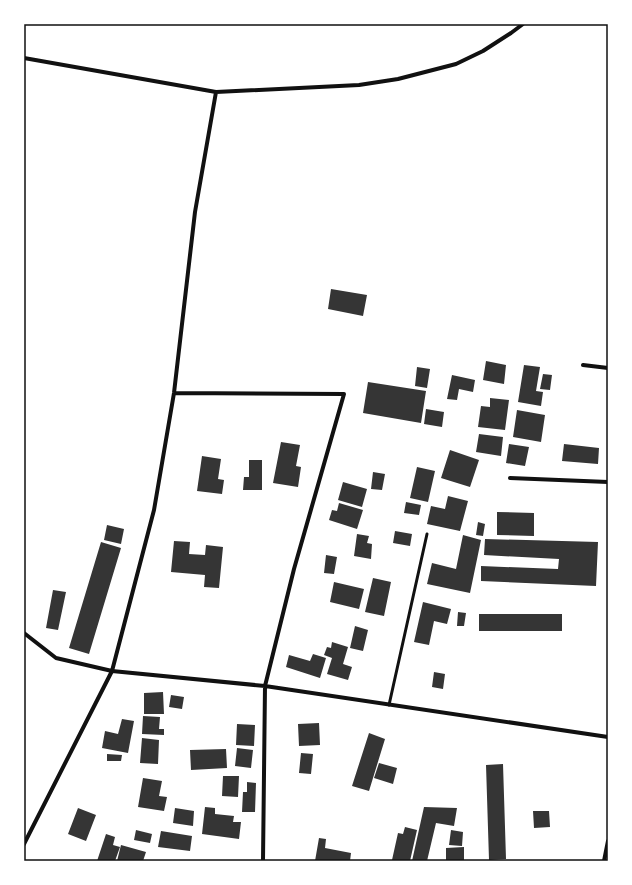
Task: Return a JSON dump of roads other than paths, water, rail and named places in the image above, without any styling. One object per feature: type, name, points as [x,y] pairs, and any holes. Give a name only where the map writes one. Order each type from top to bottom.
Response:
[{"type":"street","points":[[24,58],[216,92],[359,85],[424,73],[456,64],[511,33],[522,24]]},
{"type":"street","points":[[24,844],[112,670],[154,510],[174,393],[195,212],[216,92]]},
{"type":"street","points":[[583,365],[608,368]]},
{"type":"street","points":[[174,393],[344,394],[294,569],[265,686],[263,861]]},
{"type":"street","points":[[510,478],[608,482]]},
{"type":"street","points":[[24,633],[56,658],[112,670],[265,686],[608,737]]},
{"type":"street","points":[[604,861],[608,841]]},
{"type":"lane","points":[[388,705],[426,534]]}]
